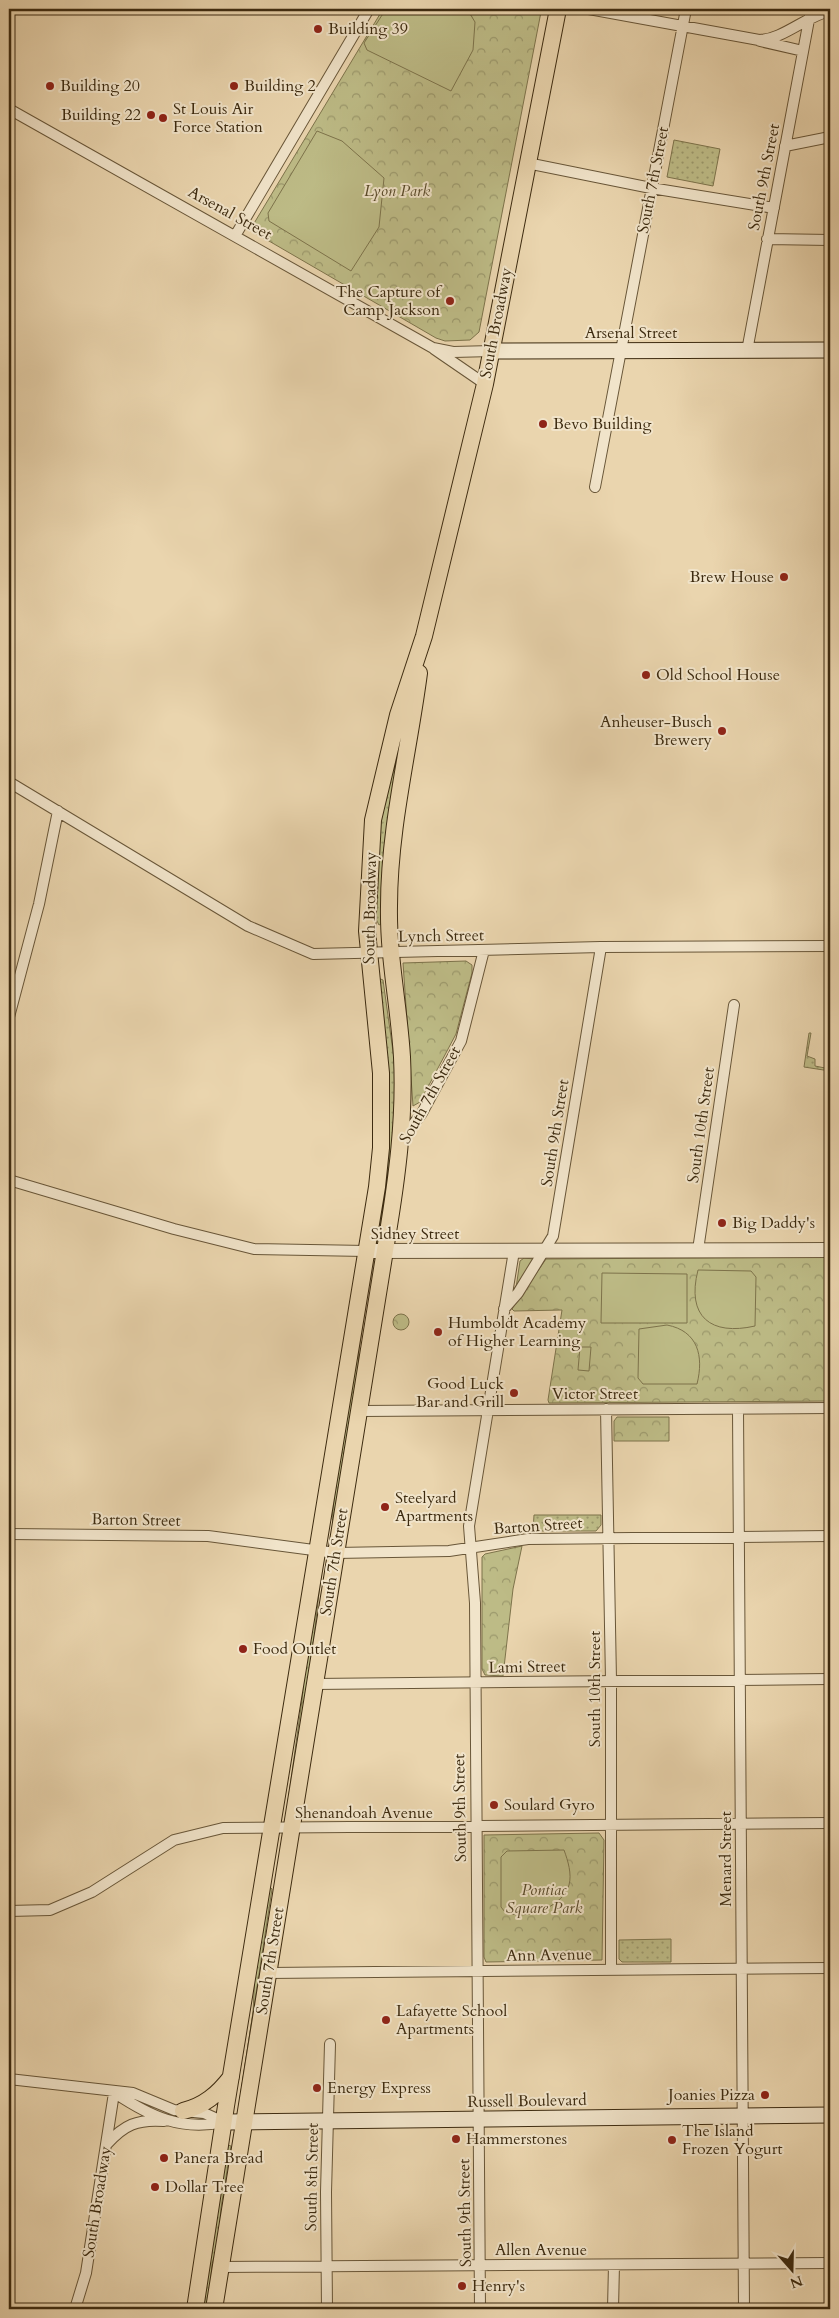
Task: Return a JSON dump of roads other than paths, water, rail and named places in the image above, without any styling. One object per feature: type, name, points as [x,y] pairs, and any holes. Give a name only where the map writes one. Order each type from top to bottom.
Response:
[{"type":"main road","name":"South Broadway","points":[[376,1187],[381,1148],[381,1074],[368,952],[369,876],[373,820],[398,715],[424,636],[492,351],[558,9]]},
{"type":"main road","name":"Arsenal Street","points":[[492,351],[830,350]]},
{"type":"main road","name":"South Broadway","points":[[401,1140],[402,1056],[390,952],[388,905],[392,854],[424,636]]},
{"type":"main road","name":"South 7th Street","points":[[214,2309],[314,1684],[360,1411],[401,1140]]},
{"type":"main road","name":"South 7th Street","points":[[195,2309],[376,1187]]},
{"type":"main road","points":[[183,2111],[206,2102],[232,2077]]},
{"type":"main road","name":"Russell Boulevard","points":[[224,2122],[830,2115]]},
{"type":"street","points":[[235,236],[370,9]]},
{"type":"street","points":[[589,9],[759,40],[803,50]]},
{"type":"street","name":"South 7th Street","points":[[595,487],[686,9]]},
{"type":"street","points":[[759,40],[768,39],[810,13],[830,11]]},
{"type":"street","name":"South 9th Street","points":[[747,351],[810,13]]},
{"type":"street","name":"Arsenal Street","points":[[9,109],[433,348],[484,384]]},
{"type":"street","points":[[784,146],[830,137]]},
{"type":"street","points":[[527,162],[651,188],[774,208]]},
{"type":"street","points":[[767,239],[830,240]]},
{"type":"street","name":"Arsenal Street","points":[[433,348],[453,352],[492,351]]},
{"type":"street","name":"Lynch Street","points":[[9,782],[248,926],[312,954],[601,948],[830,946]]},
{"type":"street","points":[[9,1017],[39,904],[58,811]]},
{"type":"street","name":"South 9th Street","points":[[504,1309],[518,1293],[546,1251],[555,1230],[601,948]]},
{"type":"street","name":"South 7th Street","points":[[401,1140],[422,1113],[461,1041],[484,950]]},
{"type":"street","name":"South 10th Street","points":[[698,1250],[734,1005]]},
{"type":"street","name":"Sidney Street","points":[[9,1180],[174,1229],[254,1249],[366,1251],[830,1250]]},
{"type":"street","name":"South 9th Street","points":[[480,2309],[474,1603],[469,1526],[514,1251]]},
{"type":"street","name":"Menard Street","points":[[738,1408],[744,2309]]},
{"type":"street","name":"Victor Street","points":[[360,1411],[830,1408]]},
{"type":"street","name":"South 10th Street","points":[[606,1409],[611,1680],[611,1969]]},
{"type":"street","name":"Barton Street","points":[[9,1534],[208,1536],[336,1553],[449,1551],[528,1539],[830,1536]]},
{"type":"street","name":"Lami Street","points":[[314,1684],[830,1679]]},
{"type":"street","name":"Shenandoah Avenue","points":[[9,1911],[50,1910],[92,1892],[169,1843],[189,1835],[223,1828],[292,1829],[830,1823]]},
{"type":"street","name":"Ann Avenue","points":[[268,1973],[830,1968]]},
{"type":"street","name":"South 8th Street","points":[[327,2309],[326,2192],[330,2044]]},
{"type":"street","name":"Russell Boulevard","points":[[9,2079],[84,2087],[114,2093],[134,2093],[166,2107],[204,2113],[224,2122]]},
{"type":"street","name":"Russell Boulevard","points":[[114,2093],[168,2121],[191,2125],[224,2122]]},
{"type":"street","name":"South Broadway","points":[[75,2309],[86,2273],[114,2093]]},
{"type":"street","points":[[106,2145],[120,2129],[130,2124],[155,2120],[168,2121]]},
{"type":"street","name":"Allen Avenue","points":[[221,2267],[830,2263]]},
{"type":"street","points":[[613,2309],[614,2265]]},
{"type":"place","name":"Building 39","points":[[318,29]]},
{"type":"place","name":"Building 20","points":[[50,86]]},
{"type":"place","name":"Building 2","points":[[234,86]]},
{"type":"place","name":"Building 22","points":[[151,115]]},
{"type":"place","name":"St Louis Air Force Station","points":[[163,118]]},
{"type":"place","name":"The Capture of Camp Jackson","points":[[450,301]]},
{"type":"place","name":"Bevo Building","points":[[543,424]]},
{"type":"place","name":"Brew House","points":[[784,577]]},
{"type":"place","name":"Old School House","points":[[646,675]]},
{"type":"place","name":"Anheuser-Busch Brewery","points":[[722,731]]},
{"type":"place","name":"Big Daddy's","points":[[722,1223]]},
{"type":"place","name":"Humboldt Academy of Higher Learning","points":[[438,1332]]},
{"type":"place","name":"Good Luck Bar and Grill","points":[[514,1393]]},
{"type":"place","name":"Steelyard Apartments","points":[[385,1507]]},
{"type":"place","name":"Food Outlet","points":[[243,1649]]},
{"type":"place","name":"Soulard Gyro","points":[[494,1805]]},
{"type":"place","name":"Lafayette School Apartments","points":[[386,2020]]},
{"type":"place","name":"Energy Express","points":[[317,2088]]},
{"type":"place","name":"Joanies Pizza","points":[[765,2095]]},
{"type":"place","name":"Hammerstones","points":[[456,2139]]},
{"type":"place","name":"The Island Frozen Yogurt","points":[[672,2140]]},
{"type":"place","name":"Panera Bread","points":[[164,2158]]},
{"type":"place","name":"Dollar Tree","points":[[155,2187]]},
{"type":"place","name":"Henry's","points":[[462,2286]]},
{"type":"park label","name":"Lyon Park","points":[[397,191]]},
{"type":"park label","name":"Pontiac Square Park","points":[[544,1899]]}]
